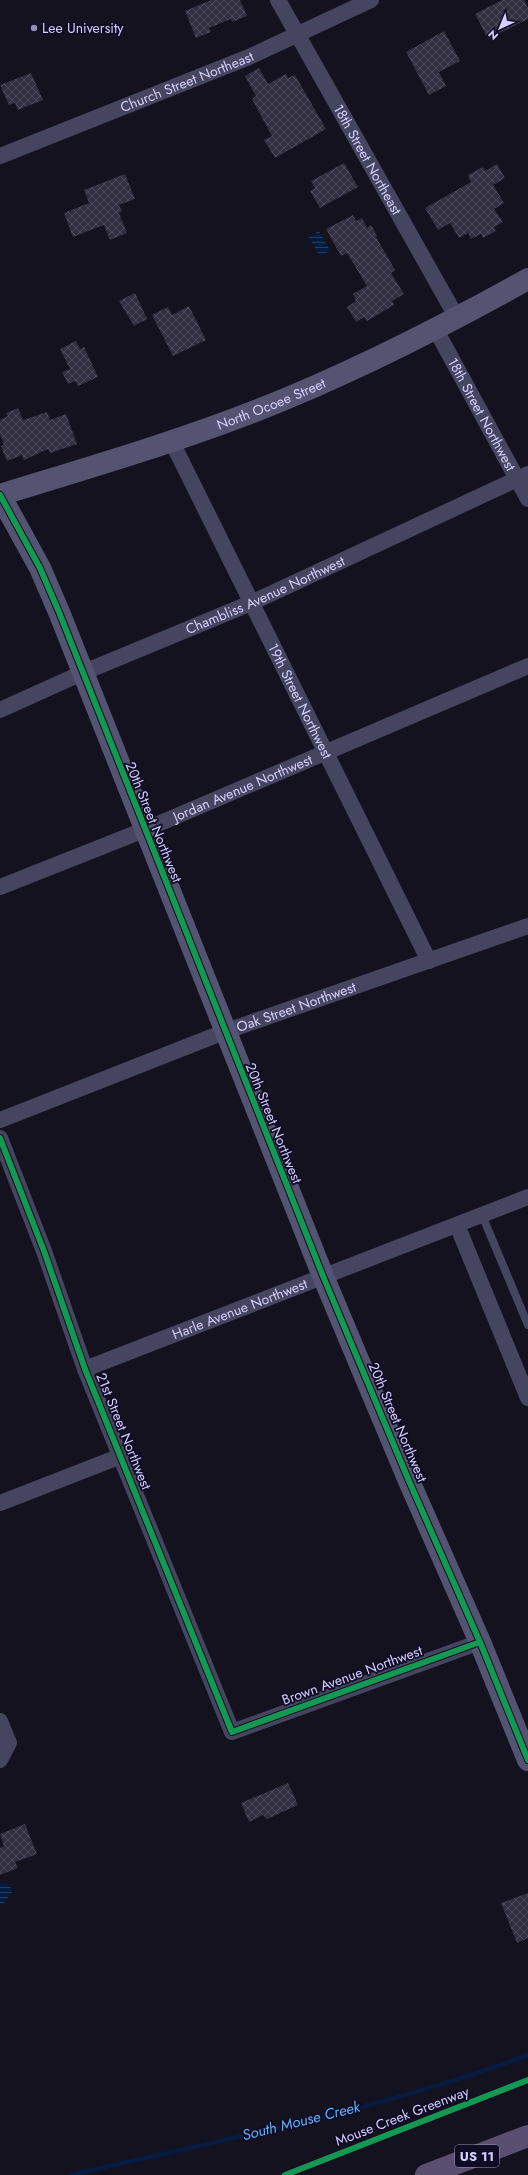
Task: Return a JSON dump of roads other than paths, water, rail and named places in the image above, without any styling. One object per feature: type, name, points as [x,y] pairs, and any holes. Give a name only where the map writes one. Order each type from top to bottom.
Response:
[{"type":"main road","name":"US 11","points":[[426,2175],[528,2136]]},
{"type":"street","name":"18th Street Northeast","points":[[278,0],[457,318]]},
{"type":"street","name":"Church Street Northeast","points":[[0,156],[235,63],[370,0]]},
{"type":"street","name":"North Ocoee Street","points":[[0,495],[172,442],[330,380],[436,330],[528,280]]},
{"type":"street","name":"18th Street Northwest","points":[[436,330],[523,477],[528,499]]},
{"type":"street","name":"19th Street Northwest","points":[[172,442],[251,603],[327,752],[429,961]]},
{"type":"street","name":"Chambliss Avenue Northwest","points":[[0,710],[82,673],[251,603],[523,477]]},
{"type":"street","name":"20th Street Northwest","points":[[0,495],[40,568],[224,1032],[323,1276],[409,1481],[480,1642],[523,1728],[528,1760]]},
{"type":"street","name":"Jordan Avenue Northwest","points":[[0,887],[144,830],[528,666]]},
{"type":"street","name":"Oak Street Northwest","points":[[0,1120],[224,1032],[528,926]]},
{"type":"street","name":"21st Street Northwest","points":[[0,1138],[44,1251],[86,1370],[232,1732]]},
{"type":"street","name":"Harle Avenue Northwest","points":[[86,1370],[528,1197]]},
{"type":"street","points":[[457,1225],[528,1398]]},
{"type":"street","points":[[0,1503],[121,1456]]},
{"type":"street","name":"Brown Avenue Northwest","points":[[232,1732],[480,1642]]},
{"type":"street","points":[[0,1721],[9,1744],[0,1760]]},
{"type":"lane","points":[[482,1215],[528,1325]]},
{"type":"water","points":[[319,231],[330,251],[320,256],[309,237]]},
{"type":"water","points":[[0,1883],[7,1883],[13,1891],[3,1904],[0,1904]]},
{"type":"waterway","name":"South Mouse Creek","points":[[71,2175],[244,2136],[359,2108],[416,2092],[528,2055]]},
{"type":"place","name":"Lee University","points":[[34,28]]}]
